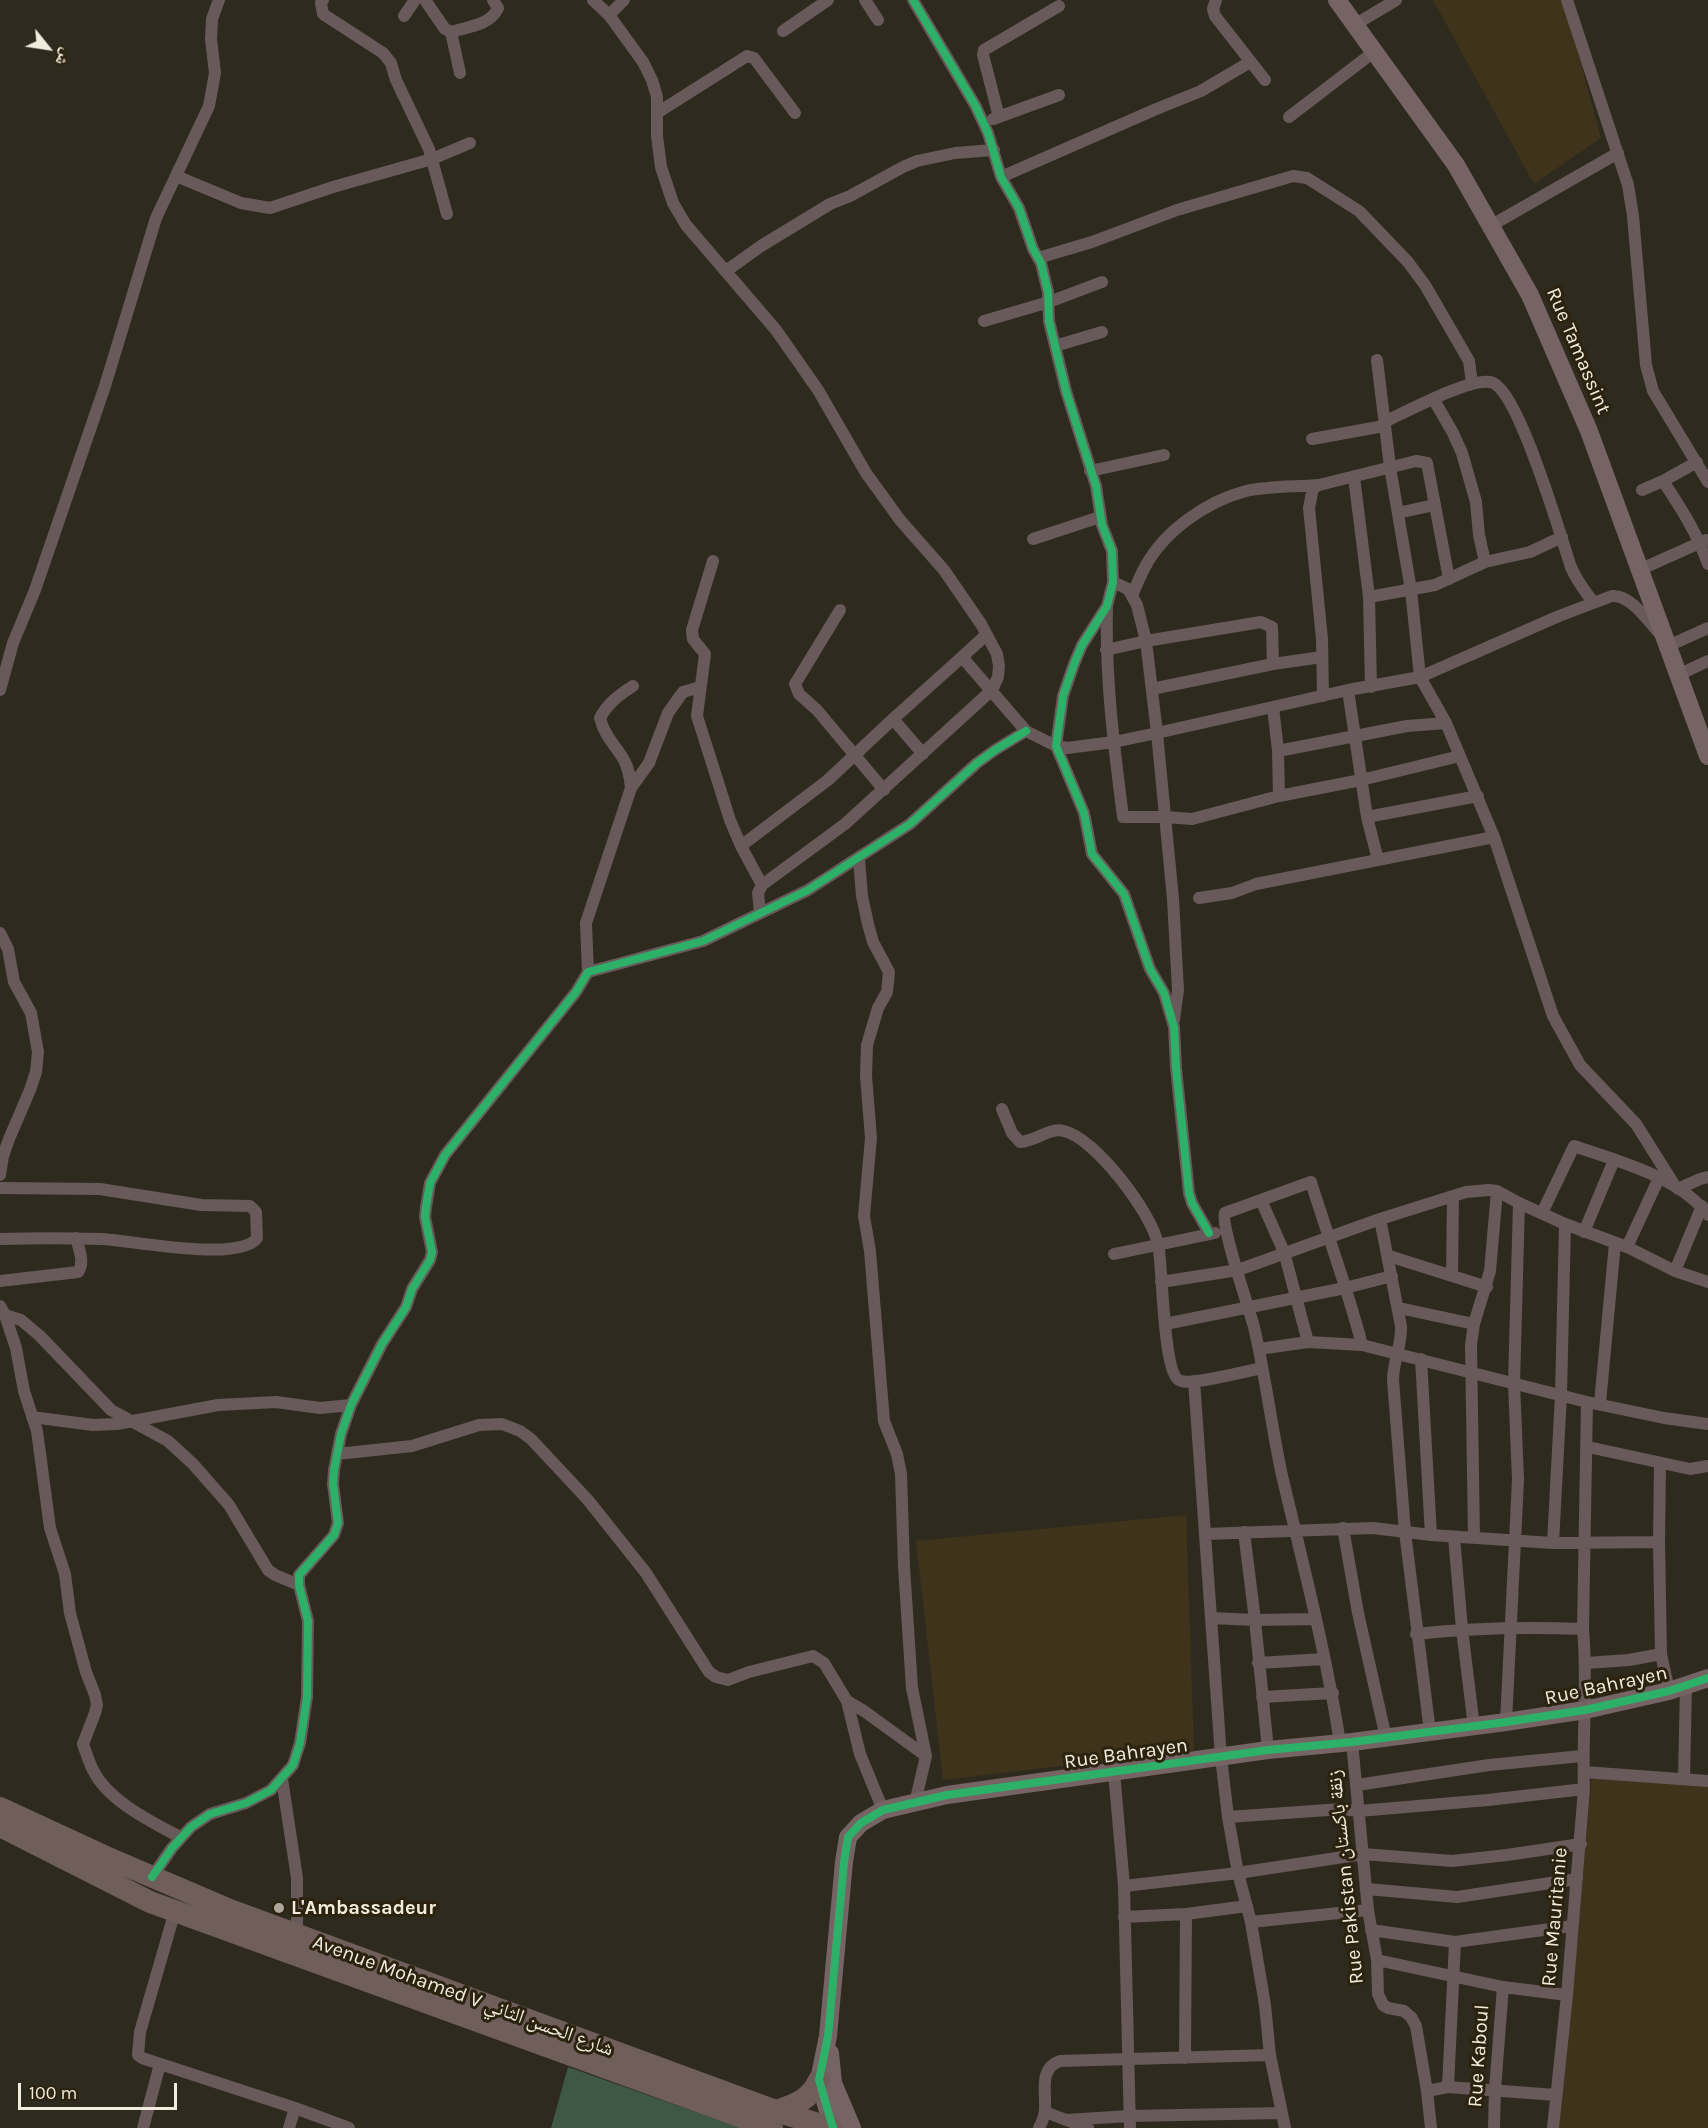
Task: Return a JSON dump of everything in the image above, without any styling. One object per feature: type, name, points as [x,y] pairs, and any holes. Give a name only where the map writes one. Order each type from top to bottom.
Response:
[{"type":"highway","name":"Avenue Mohamed V شارع الحسن الثاني","points":[[0,1808],[230,1910],[774,2119]]},
{"type":"highway","name":"Avenue Mohamed V شارع الحسن الثاني","points":[[0,1826],[150,1902],[175,1911],[774,2119],[833,2128],[845,2126],[852,2128]]},
{"type":"highway","points":[[774,2119],[802,2102],[810,2095],[819,2080]]},
{"type":"street","points":[[0,690],[13,643],[39,579],[105,386],[156,218],[209,106],[215,73],[211,39],[212,19],[219,0]]},
{"type":"street","points":[[322,0],[323,14],[382,53],[391,63],[396,80],[429,149],[447,214]]},
{"type":"street","points":[[404,16],[415,0]]},
{"type":"street","points":[[425,0],[445,29],[451,32],[487,21],[495,16],[498,8],[493,0]]},
{"type":"street","points":[[593,0],[609,15],[648,70],[657,97],[661,167],[673,203],[686,225],[788,347],[818,390],[866,473],[900,520],[944,570],[997,654],[998,677],[992,690],[845,824],[762,885],[758,893],[760,913]]},
{"type":"street","points":[[609,15],[624,0]]},
{"type":"street","points":[[783,31],[828,0]]},
{"type":"street","points":[[865,0],[878,20]]},
{"type":"street","points":[[913,0],[983,122],[1001,177],[1019,208],[1048,292],[1049,321],[1066,391],[1096,486],[1101,525],[1113,551],[1113,582],[1107,606],[1106,650],[1113,742],[1124,817],[1191,819],[1279,796],[1361,780],[1460,756]]},
{"type":"street","points":[[1216,0],[1213,9],[1215,16],[1265,80]]},
{"type":"street","name":"Rue Tamassint","points":[[1337,0],[1456,165],[1530,295],[1588,430],[1708,756]]},
{"type":"street","points":[[1356,24],[1396,0]]},
{"type":"street","points":[[1568,0],[1592,80],[1628,185],[1633,216],[1646,365],[1653,391],[1708,482]]},
{"type":"street","points":[[999,117],[983,55],[984,50],[1059,6]]},
{"type":"street","points":[[451,32],[460,73]]},
{"type":"street","points":[[1289,117],[1375,51]]},
{"type":"street","points":[[657,113],[747,56],[754,58],[795,113]]},
{"type":"street","points":[[1001,177],[1201,91],[1250,62]]},
{"type":"street","points":[[983,122],[1059,95]]},
{"type":"street","points":[[176,176],[241,203],[270,208],[333,187],[432,159],[470,143]]},
{"type":"street","points":[[726,271],[761,246],[830,204],[850,196],[903,167],[917,161],[955,153],[994,150]]},
{"type":"street","points":[[1492,225],[1618,153]]},
{"type":"street","points":[[1038,258],[1092,242],[1177,210],[1293,176],[1307,178],[1359,211],[1408,262],[1425,285],[1468,361],[1472,383]]},
{"type":"street","points":[[984,321],[1049,302],[1102,282]]},
{"type":"street","points":[[1055,346],[1102,332]]},
{"type":"street","points":[[1377,360],[1390,467],[1412,590],[1420,677],[1446,723],[1478,796],[1494,837],[1553,1016],[1580,1065],[1636,1124],[1677,1187]]},
{"type":"street","points":[[1312,439],[1384,424],[1472,383],[1488,381],[1494,383],[1501,388],[1516,413],[1550,499],[1572,569],[1593,602]]},
{"type":"street","points":[[1434,400],[1462,453],[1476,502],[1479,535],[1485,562]]},
{"type":"street","points":[[1090,471],[1164,455]]},
{"type":"street","points":[[1132,596],[1146,565],[1164,540],[1185,522],[1215,503],[1246,491],[1320,484],[1416,461],[1427,463],[1449,579]]},
{"type":"street","points":[[1642,490],[1697,462]]},
{"type":"street","points":[[1354,477],[1369,597],[1371,687]]},
{"type":"street","points":[[1663,481],[1704,541],[1708,564]]},
{"type":"street","points":[[1320,484],[1313,488],[1310,508],[1323,696]]},
{"type":"street","points":[[1398,513],[1434,505]]},
{"type":"street","points":[[1033,539],[1100,517]]},
{"type":"street","points":[[1369,597],[1429,586],[1485,562],[1530,552],[1562,537]]},
{"type":"street","points":[[1639,570],[1704,541]]},
{"type":"street","points":[[713,561],[692,630],[693,639],[705,654],[697,716],[730,820],[762,885]]},
{"type":"street","points":[[1113,582],[1128,589],[1132,596],[1137,605],[1146,641],[1157,733],[1177,956],[1178,990],[1174,1027],[1176,1068],[1189,1193],[1209,1233]]},
{"type":"street","points":[[962,657],[1026,731],[1056,746],[1067,748],[1113,742],[1348,690],[1420,677],[1593,602],[1620,595],[1628,599],[1666,642],[1708,628]]},
{"type":"street","points":[[1107,606],[1082,645],[1074,663],[1063,696],[1056,746],[1084,813],[1092,854],[1116,881],[1124,894],[1150,969],[1164,993],[1174,1027]]},
{"type":"street","points":[[840,610],[795,684],[799,694],[817,710],[884,790]]},
{"type":"street","points":[[1106,650],[1261,622],[1272,627],[1273,664]]},
{"type":"street","points":[[741,846],[828,780],[986,635]]},
{"type":"street","points":[[1152,689],[1273,664],[1322,657]]},
{"type":"street","points":[[1678,675],[1708,662]]},
{"type":"street","points":[[631,788],[629,772],[624,760],[608,738],[600,718],[615,698],[633,686]]},
{"type":"street","points":[[152,1876],[191,1827],[210,1814],[246,1803],[271,1790],[293,1765],[306,1715],[308,1621],[299,1585],[299,1575],[334,1535],[338,1523],[333,1484],[341,1434],[351,1405],[382,1344],[406,1307],[412,1289],[430,1260],[432,1252],[425,1217],[430,1183],[445,1155],[576,992],[588,972],[586,923],[631,788],[649,764],[668,713],[683,692],[700,687]]},
{"type":"street","points":[[1348,690],[1367,817],[1378,860]]},
{"type":"street","points":[[1273,708],[1278,752],[1279,796]]},
{"type":"street","points":[[893,719],[923,754]]},
{"type":"street","points":[[1278,752],[1407,726],[1446,723]]},
{"type":"street","points":[[588,972],[703,941],[808,890],[910,824],[986,756],[1026,731]]},
{"type":"street","points":[[1367,817],[1478,796]]},
{"type":"street","points":[[1199,898],[1233,893],[1256,884],[1494,837]]},
{"type":"street","points":[[859,859],[861,896],[868,924],[873,942],[889,972],[886,992],[878,1008],[867,1045],[866,1076],[871,1138],[864,1216],[870,1251],[884,1421],[897,1454],[901,1474],[912,1688],[926,1756],[915,1803]]},
{"type":"street","points":[[0,933],[8,949],[14,982],[31,1013],[38,1052],[33,1081],[9,1138],[0,1175]]},
{"type":"street","points":[[1002,1108],[1012,1133],[1020,1142],[1032,1142],[1050,1131],[1060,1130],[1082,1138],[1139,1203],[1153,1226],[1159,1245],[1165,1324],[1174,1376],[1181,1382],[1194,1381],[1262,1368]]},
{"type":"street","points":[[1542,1213],[1574,1146],[1659,1178],[1677,1187],[1705,1211],[1675,1270]]},
{"type":"street","points":[[1584,1232],[1614,1160]]},
{"type":"street","points":[[1677,1187],[1708,1177]]},
{"type":"street","points":[[1627,1247],[1659,1178]]},
{"type":"street","points":[[1114,1254],[1209,1233],[1226,1234],[1223,1218],[1225,1213],[1311,1182],[1362,1345]]},
{"type":"street","points":[[0,1188],[100,1189],[201,1205],[250,1206],[256,1212],[257,1238],[253,1243],[241,1247],[178,1249],[144,1243],[76,1238],[0,1239]]},
{"type":"street","points":[[1161,1282],[1238,1270],[1380,1219],[1472,1191],[1497,1191],[1565,1224],[1615,1242],[1675,1270],[1708,1282]]},
{"type":"street","points":[[1474,1537],[1471,1345],[1474,1324],[1490,1271],[1497,1191]]},
{"type":"street","points":[[1452,1275],[1453,1196]]},
{"type":"street","points":[[1261,1200],[1284,1252],[1308,1342]]},
{"type":"street","points":[[1506,1722],[1518,1480],[1514,1383],[1519,1203]]},
{"type":"street","points":[[1380,1219],[1399,1308],[1401,1335],[1393,1364],[1393,1380],[1405,1532],[1430,1732]]},
{"type":"street","points":[[1553,1544],[1561,1395],[1565,1224]]},
{"type":"street","name":"Rue Pakistan زنقة باكستان","points":[[1226,1234],[1249,1306],[1259,1349],[1274,1438],[1295,1532],[1324,1659],[1357,1785],[1368,1911],[1377,1960],[1378,1995],[1380,2001],[1388,2008],[1404,2011],[1416,2026],[1431,2128]]},
{"type":"street","points":[[0,1281],[78,1272],[81,1269],[81,1263],[76,1238]]},
{"type":"street","points":[[1600,1403],[1615,1242]]},
{"type":"street","points":[[1389,1256],[1486,1287]]},
{"type":"street","points":[[1165,1324],[1345,1288],[1392,1276]]},
{"type":"street","points":[[1399,1308],[1474,1324]]},
{"type":"street","points":[[3,1311],[16,1348],[24,1390],[37,1431],[50,1528],[65,1574],[70,1612],[97,1705],[83,1744],[93,1772],[104,1785],[130,1810],[180,1838]]},
{"type":"street","points":[[3,1311],[21,1320],[34,1331],[111,1410],[168,1442],[193,1464],[229,1505],[268,1570],[299,1585]]},
{"type":"street","points":[[1259,1349],[1308,1342],[1362,1345],[1587,1402],[1664,1418],[1708,1424]]},
{"type":"street","points":[[1421,1359],[1431,1535]]},
{"type":"street","points":[[1194,1381],[1221,1757],[1228,1817],[1238,1873],[1251,1922],[1265,2005],[1270,2055],[1285,2128]]},
{"type":"street","points":[[32,1418],[93,1425],[134,1422],[218,1405],[276,1402],[320,1408],[351,1405]]},
{"type":"street","name":"Rue Mauritanie","points":[[1553,2128],[1581,1844],[1584,1789],[1582,1756],[1586,1663],[1583,1629],[1583,1542],[1588,1447],[1587,1402]]},
{"type":"street","points":[[337,1454],[412,1446],[479,1425],[502,1424],[520,1431],[531,1439],[588,1500],[646,1572],[708,1672],[728,1680],[748,1672],[813,1656],[824,1663],[847,1701],[860,1754],[883,1810]]},
{"type":"street","points":[[1588,1447],[1690,1469],[1708,1466]]},
{"type":"street","points":[[1660,1464],[1661,1654],[1677,1689],[1684,1778]]},
{"type":"street","points":[[1343,1528],[1358,1613],[1386,1738]]},
{"type":"street","points":[[1205,1534],[1373,1528],[1431,1535],[1553,1544],[1659,1542]]},
{"type":"street","points":[[1244,1532],[1268,1750]]},
{"type":"street","points":[[1454,1537],[1474,1726]]},
{"type":"street","points":[[1211,1618],[1255,1620],[1316,1618]]},
{"type":"street","points":[[1416,1634],[1511,1627],[1583,1629]]},
{"type":"street","points":[[1586,1663],[1629,1660],[1661,1654]]},
{"type":"street","points":[[1258,1663],[1324,1659]]},
{"type":"street","name":"Rue Bahrayen","points":[[833,2128],[819,2080],[828,2036],[844,1862],[848,1837],[861,1822],[883,1810],[947,1795],[1268,1750],[1386,1738],[1585,1710],[1677,1689],[1708,1678]]},
{"type":"street","points":[[1262,1697],[1333,1693]]},
{"type":"street","points":[[847,1701],[926,1756]]},
{"type":"street","points":[[1357,1785],[1489,1765],[1582,1756]]},
{"type":"street","points":[[1114,1772],[1124,1886],[1130,2122]]},
{"type":"street","points":[[1584,1772],[1708,1781]]},
{"type":"street","points":[[282,1779],[297,1878],[297,1935]]},
{"type":"street","points":[[1228,1817],[1342,1809],[1359,1811],[1584,1789]]},
{"type":"street","points":[[1124,1886],[1238,1873],[1363,1854],[1452,1861],[1581,1844]]},
{"type":"street","points":[[1367,1889],[1457,1897],[1577,1879]]},
{"type":"street","points":[[1124,1917],[1186,1914],[1247,1906]]},
{"type":"street","points":[[175,1911],[140,2032],[137,2050],[142,2058],[349,2128]]},
{"type":"street","points":[[1251,1922],[1368,1911]]},
{"type":"street","points":[[1185,2058],[1186,1914]]},
{"type":"street","points":[[1371,1930],[1455,1942],[1572,1926]]},
{"type":"street","points":[[1448,2087],[1455,1942]]},
{"type":"street","points":[[1377,1960],[1503,1987],[1567,1995]]},
{"type":"street","name":"Rue Kaboul","points":[[1494,2128],[1503,1987]]},
{"type":"street","name":"Rue Bahrayen","points":[[828,2036],[833,2083],[852,2128]]},
{"type":"street","points":[[1039,2128],[1045,2112],[1046,2072],[1054,2063],[1060,2061],[1270,2055]]},
{"type":"street","points":[[143,2128],[160,2064]]},
{"type":"street","points":[[1427,2091],[1448,2087],[1556,2095]]},
{"type":"street","points":[[289,2128],[295,2108]]},
{"type":"street","points":[[1045,2112],[1088,2128]]},
{"type":"street","points":[[1066,2121],[1130,2122],[1282,2113]]},
{"type":"shaded area","points":[[1433,0],[1562,0],[1601,138],[1534,184]]},
{"type":"shaded area","points":[[1186,1515],[1194,1750],[943,1780],[916,1541]]},
{"type":"shaded area","points":[[1592,1775],[1708,1784],[1708,2128],[1559,2128]]},
{"type":"green space","points":[[568,2067],[741,2128],[551,2128]]},
{"type":"cycle path","points":[[913,0],[975,105],[988,133],[1001,177],[1019,208],[1033,249],[1041,263],[1048,292],[1049,321],[1066,391],[1096,486],[1102,525],[1112,551],[1113,582],[1107,606],[1082,645],[1074,664],[1063,696],[1056,746],[1084,813],[1092,854],[1124,894],[1150,969],[1164,993],[1174,1027],[1189,1193],[1209,1233]]},
{"type":"cycle path","points":[[152,1877],[172,1848],[191,1827],[210,1814],[246,1803],[271,1790],[293,1765],[300,1743],[307,1697],[308,1621],[299,1585],[299,1575],[334,1535],[338,1523],[333,1484],[334,1470],[341,1434],[351,1405],[382,1344],[406,1307],[412,1289],[430,1260],[432,1252],[425,1217],[426,1207],[430,1183],[445,1155],[576,992],[588,972],[703,941],[808,890],[910,824],[977,763],[1026,731]]},
{"type":"cycle path","points":[[833,2128],[819,2080],[828,2036],[844,1862],[848,1837],[861,1823],[883,1810],[947,1795],[1268,1750],[1352,1742],[1585,1710],[1669,1691],[1708,1678]]},
{"type":"place","name":"L'Ambassadeur","points":[[279,1908]]}]
